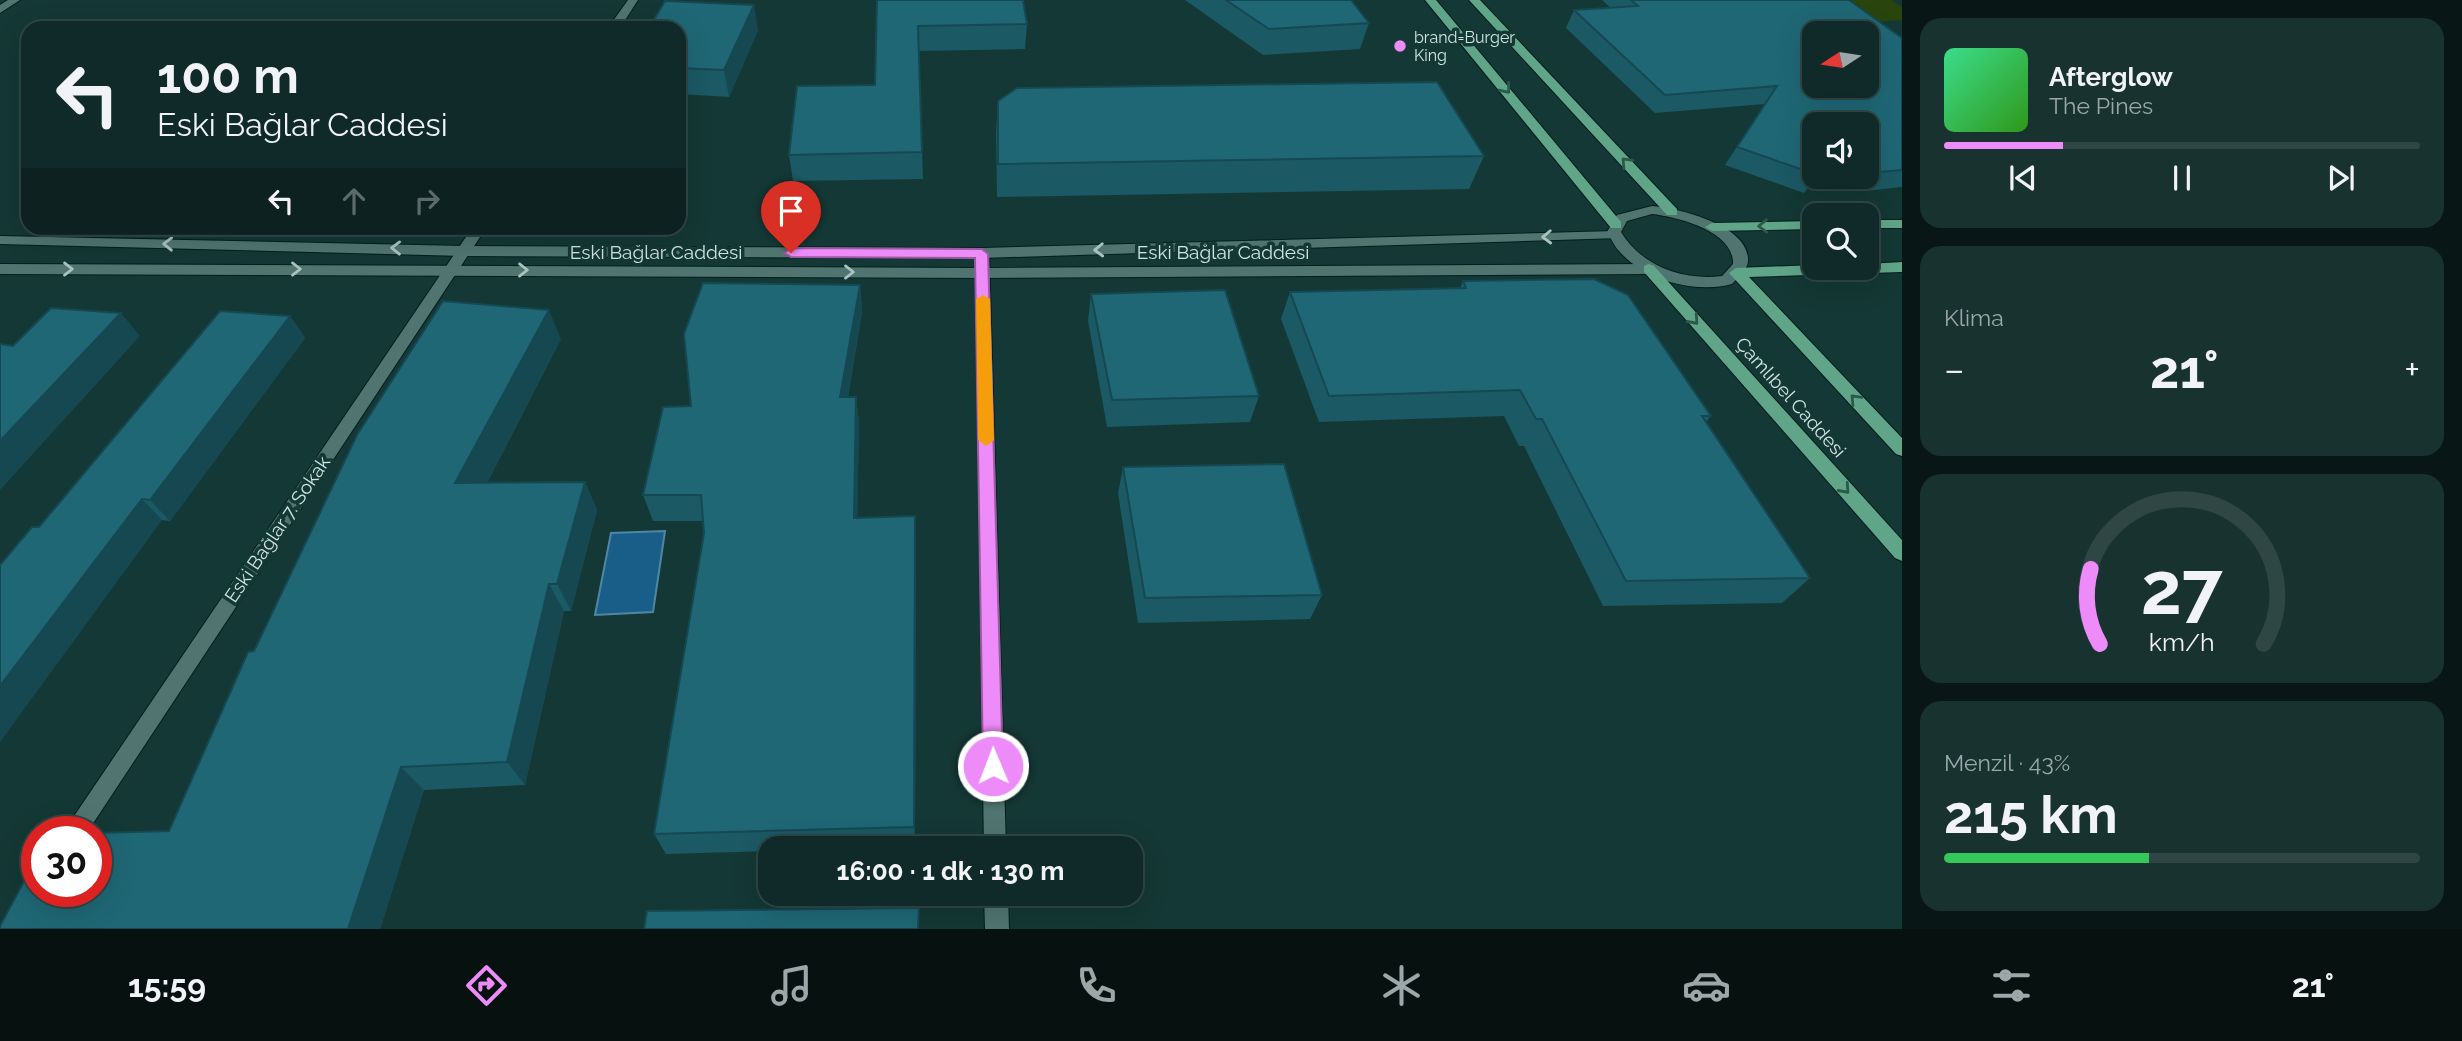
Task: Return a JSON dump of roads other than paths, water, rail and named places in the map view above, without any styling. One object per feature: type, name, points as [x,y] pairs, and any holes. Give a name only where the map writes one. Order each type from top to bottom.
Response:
[{"type":"main road","points":[[1430,0],[1615,230]]},
{"type":"main road","points":[[1474,0],[1672,212]]},
{"type":"main road","points":[[1879,224],[1902,224]]},
{"type":"main road","points":[[1712,227],[1802,225]]},
{"type":"main road","points":[[1736,272],[1902,267]]},
{"type":"main road","name":"Çamlıbel Caddesi","points":[[1648,269],[1902,553]]},
{"type":"main road","points":[[1736,272],[1902,449]]},
{"type":"street","points":[[0,10],[15,0]]},
{"type":"street","points":[[619,21],[633,0]]},
{"type":"street","points":[[1635,212],[1672,212],[1712,227],[1738,250],[1741,262],[1736,272],[1725,279],[1700,282],[1669,277],[1648,269],[1632,258],[1615,230],[1623,217],[1635,212]]},
{"type":"street","name":"Eski Bağlar Caddesi","points":[[0,269],[451,270],[982,263],[1615,230]]},
{"type":"street","name":"Eski Bağlar 7. Sokak","points":[[85,816],[475,235]]},
{"type":"street","name":"Eski Bağlar Caddesi","points":[[0,240],[982,263],[1648,269]]},
{"type":"street","points":[[982,263],[995,836]]},
{"type":"street","points":[[996,906],[997,929]]},
{"type":"water","points":[[665,531],[653,612],[595,615],[611,533]]},
{"type":"place","name":"brand=Burger King","points":[[1400,46]]}]
